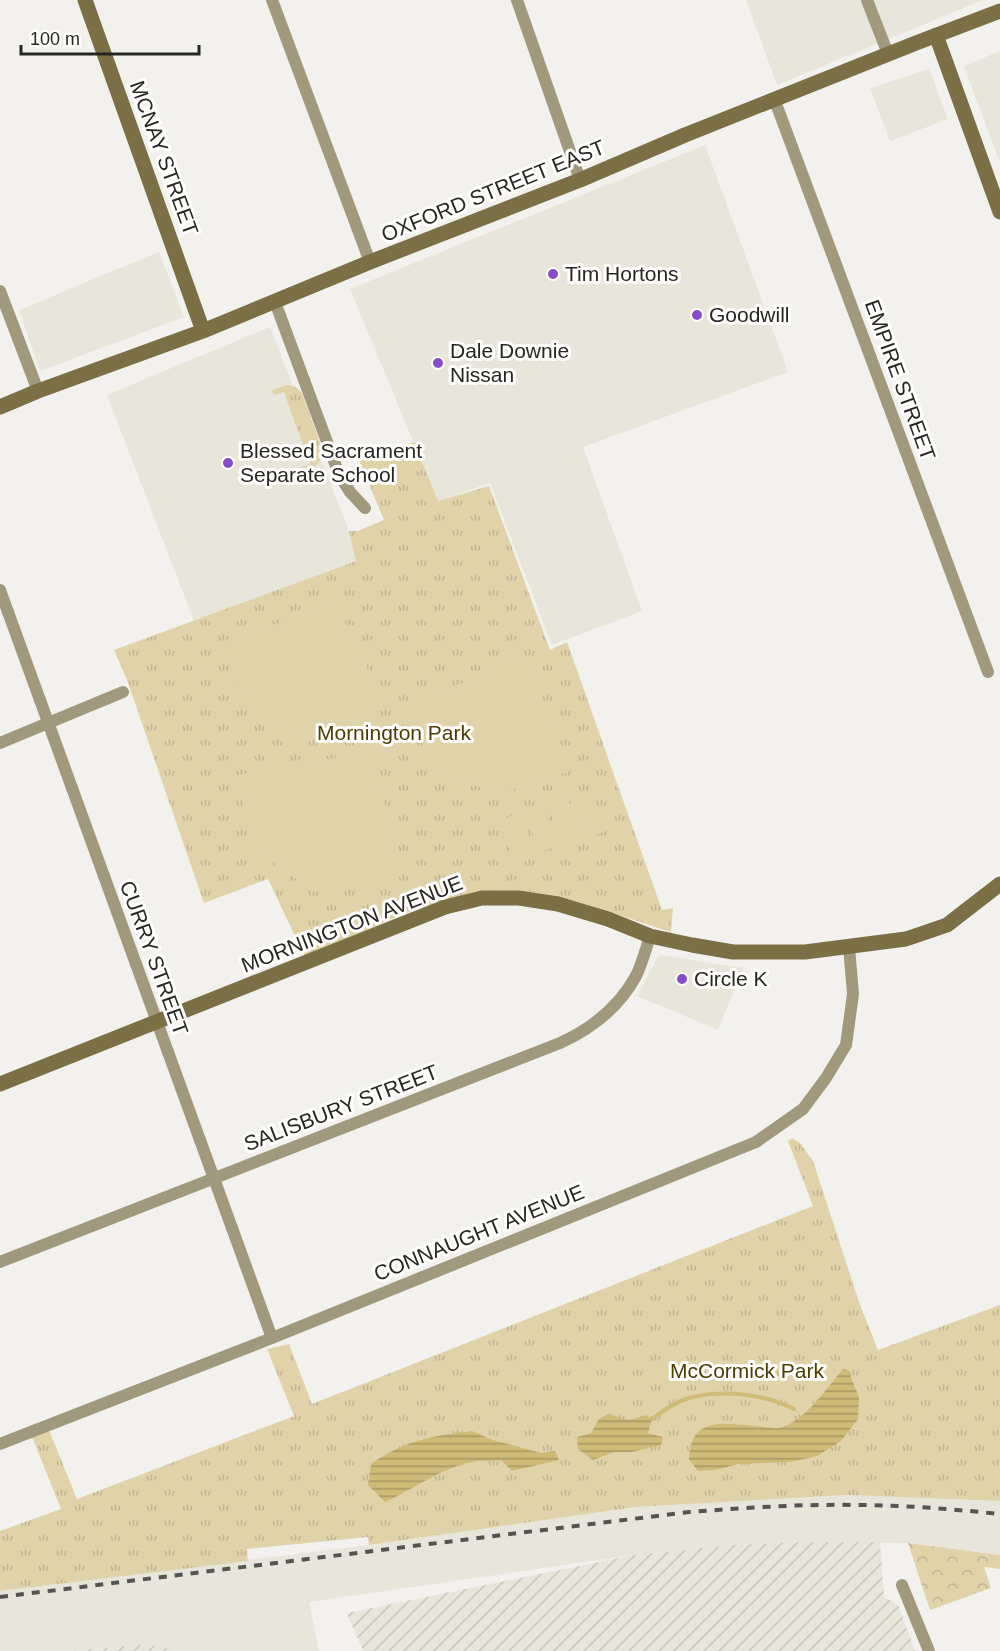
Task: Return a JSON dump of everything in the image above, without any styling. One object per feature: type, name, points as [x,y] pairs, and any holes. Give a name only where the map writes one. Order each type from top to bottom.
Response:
[{"type":"street","name":"MCNAY STREET","points":[[85,0],[203,331]]},
{"type":"street","points":[[272,0],[370,262]]},
{"type":"street","points":[[517,0],[580,180]]},
{"type":"street","points":[[867,0],[888,54]]},
{"type":"street","name":"OXFORD STREET EAST","points":[[0,407],[203,331],[370,262],[580,180],[685,135],[1000,11]]},
{"type":"street","points":[[936,35],[1000,212]]},
{"type":"street","name":"EMPIRE STREET","points":[[775,100],[988,672]]},
{"type":"street","points":[[0,291],[38,391]]},
{"type":"street","points":[[275,302],[339,474],[350,492],[364,508]]},
{"type":"street","name":"CURRY STREET","points":[[0,590],[272,1338]]},
{"type":"street","points":[[0,743],[123,692]]},
{"type":"street","name":"MORNINGTON AVENUE","points":[[0,1084],[445,907],[482,898],[519,898],[558,904],[608,919],[650,936],[730,952],[765,953],[849,947],[906,939],[947,924],[1000,884]]},
{"type":"street","name":"SALISBURY STREET","points":[[0,1262],[583,1032],[607,1014],[622,997],[636,975],[650,936]]},
{"type":"street","name":"CONNAUGHT AVENUE","points":[[0,1444],[272,1338],[756,1142],[802,1109],[826,1078],[846,1045],[853,994],[849,947]]},
{"type":"street","points":[[902,1585],[928,1651]]},
{"type":"shaded area","points":[[746,0],[983,0],[777,85]]},
{"type":"shaded area","points":[[1000,51],[1000,163],[964,66]]},
{"type":"shaded area","points":[[929,69],[948,119],[890,141],[870,88]]},
{"type":"shaded area","points":[[705,145],[788,372],[583,447],[642,611],[552,645],[490,483],[438,501],[350,289]]},
{"type":"shaded area","points":[[159,252],[184,317],[40,371],[19,310]]},
{"type":"shaded area","name":"Blessed Sacrament Separate School","points":[[270,327],[349,531],[356,561],[194,621],[107,395]]},
{"type":"shaded area","points":[[659,955],[743,968],[718,1030],[637,996]]},
{"type":"shaded area","points":[[843,1369],[848,1370],[859,1397],[858,1419],[841,1441],[817,1456],[790,1462],[738,1464],[716,1470],[698,1471],[689,1459],[691,1444],[697,1434],[705,1428],[726,1424],[776,1428],[783,1427],[801,1417]]},
{"type":"shaded area","points":[[608,1414],[629,1420],[646,1415],[652,1419],[648,1433],[663,1437],[661,1445],[632,1452],[614,1452],[593,1460],[578,1449],[577,1437],[591,1433],[599,1419]]},
{"type":"shaded area","points":[[472,1431],[493,1440],[541,1453],[555,1451],[559,1460],[512,1471],[501,1460],[472,1462],[438,1474],[385,1502],[368,1485],[371,1464],[396,1449],[431,1437]]},
{"type":"shaded area","points":[[848,1495],[1000,1501],[1000,1555],[908,1543],[806,1542],[732,1545],[634,1555],[309,1602],[319,1651],[177,1651],[149,1644],[68,1651],[0,1651],[0,1591],[369,1545],[636,1507]]},
{"type":"shaded area","points":[[880,1542],[884,1597],[898,1605],[915,1651],[363,1651],[347,1613],[634,1555],[732,1545]]},
{"type":"shaded area","points":[[149,1644],[177,1651],[68,1651]]},
{"type":"green space","points":[[287,385],[296,387],[302,393],[323,451],[316,465],[302,472],[300,468],[310,464],[284,392],[274,395],[272,390]]},
{"type":"green space","name":"Mornington Park","points":[[414,442],[438,501],[489,486],[550,650],[567,642],[662,910],[673,908],[671,932],[566,899],[531,892],[503,890],[445,900],[415,910],[305,957],[268,879],[204,903],[127,680],[114,650],[356,561],[349,531],[358,531],[384,520],[359,460]]},
{"type":"green space","points":[[335,601],[385,705],[299,741],[251,712],[219,646]]},
{"type":"green space","points":[[528,656],[568,772],[498,794],[434,770],[409,704]]},
{"type":"green space","points":[[374,751],[400,882],[314,892],[249,845],[238,775]]},
{"type":"green space","points":[[591,792],[603,832],[585,838],[572,797]]},
{"type":"green space","points":[[568,799],[580,840],[561,845],[549,804]]},
{"type":"green space","points":[[545,806],[557,847],[538,852],[526,812]]},
{"type":"green space","points":[[521,813],[533,854],[514,859],[502,819]]},
{"type":"green space","name":"McCormick Park","points":[[792,1138],[800,1143],[813,1161],[859,1302],[878,1350],[1000,1305],[1000,1501],[848,1495],[636,1507],[369,1545],[368,1537],[247,1549],[248,1561],[0,1591],[0,1531],[61,1509],[32,1437],[49,1430],[77,1499],[294,1416],[267,1349],[289,1344],[312,1404],[813,1206],[788,1141]]},
{"type":"green space","points":[[908,1543],[1000,1555],[1000,1569],[984,1567],[991,1588],[930,1610]]},
{"type":"waterway","points":[[652,1419],[682,1400],[718,1394],[758,1397],[794,1409]]},
{"type":"railway","points":[[0,1597],[689,1512],[771,1507],[872,1505],[1000,1514]]},
{"type":"place","name":"Tim Hortons","points":[[553,274]]},
{"type":"place","name":"Goodwill","points":[[697,315]]},
{"type":"place","name":"Dale Downie Nissan","points":[[438,363]]},
{"type":"place","name":"Blessed Sacrament Separate School","points":[[228,463]]},
{"type":"place","name":"Circle K","points":[[682,979]]}]
